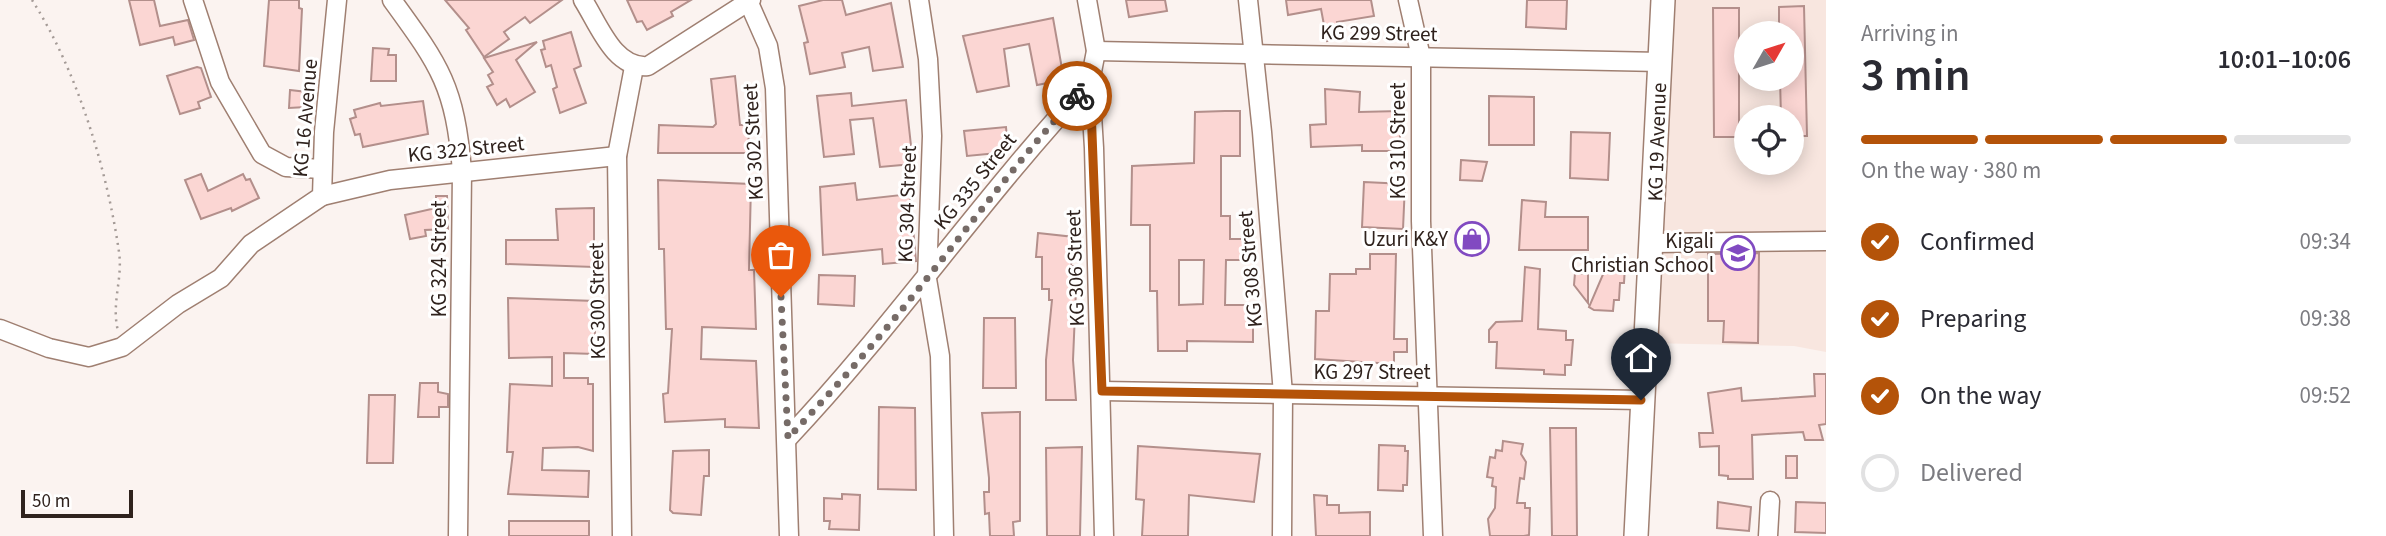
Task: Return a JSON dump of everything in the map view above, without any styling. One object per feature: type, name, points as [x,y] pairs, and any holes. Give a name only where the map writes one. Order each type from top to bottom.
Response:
[{"type":"main road","name":"KG 19 Avenue","points":[[1636,536],[1641,400],[1653,243],[1663,0]]},
{"type":"street","points":[[193,0],[220,82],[262,154],[286,167],[322,169]]},
{"type":"street","name":"KG 16 Avenue","points":[[0,329],[49,348],[89,357],[122,347],[178,304],[221,278],[251,244],[322,196],[337,0]]},
{"type":"street","name":"KG 324 Street","points":[[392,0],[426,47],[450,91],[458,120],[462,170],[458,536]]},
{"type":"street","points":[[583,0],[621,60],[634,67],[648,66],[750,1]]},
{"type":"street","name":"KG 304 Street","points":[[919,0],[928,59],[932,136],[927,279],[940,356],[944,536]]},
{"type":"street","name":"KG 306 Street","points":[[1087,0],[1096,51],[1090,82],[1102,391],[1104,536]]},
{"type":"street","name":"KG 308 Street","points":[[1248,0],[1255,54],[1283,394],[1282,536]]},
{"type":"street","name":"KG 310 Street","points":[[1408,0],[1421,57],[1421,221],[1433,536]]},
{"type":"street","name":"KG 302 Street","points":[[750,1],[768,46],[775,88],[789,536]]},
{"type":"street","name":"KG 299 Street","points":[[1096,51],[1661,62]]},
{"type":"street","name":"KG 300 Street","points":[[622,536],[617,156],[634,67]]},
{"type":"street","name":"KG 335 Street","points":[[788,438],[839,383],[927,279],[1010,171],[1090,82]]},
{"type":"street","name":"KG 322 Street","points":[[322,196],[390,180],[462,170],[617,156]]},
{"type":"street","points":[[1653,243],[1826,241]]},
{"type":"street","name":"KG 297 Street","points":[[1102,391],[1641,400]]},
{"type":"street","points":[[1768,536],[1770,501]]},
{"type":"path","points":[[32,0],[70,73],[112,207],[120,275],[113,312],[122,347]]},
{"type":"shaded area","name":"Kigali Christian School","points":[[1663,0],[1826,0],[1826,352],[1794,346],[1645,343]]},
{"type":"building","points":[[129,0],[154,0],[160,26],[188,20],[194,40],[175,45],[173,37],[140,45]]},
{"type":"building","points":[[269,0],[299,0],[299,8],[302,9],[299,71],[264,66]]},
{"type":"building","points":[[445,0],[562,0],[530,23],[525,17],[504,32],[509,39],[484,57],[466,30],[469,28]]},
{"type":"building","points":[[627,0],[691,0],[671,12],[673,16],[647,30],[642,21],[637,22]]},
{"type":"building","points":[[823,0],[842,0],[846,15],[891,3],[903,67],[873,71],[869,47],[842,53],[845,67],[810,74],[804,43],[808,42],[799,6]]},
{"type":"building","points":[[1126,0],[1165,0],[1167,11],[1129,17]]},
{"type":"building","points":[[1286,0],[1371,0],[1374,16],[1337,22],[1340,39],[1327,41],[1321,9],[1288,15]]},
{"type":"building","points":[[1527,0],[1567,0],[1566,29],[1526,27]]},
{"type":"building","points":[[1804,6],[1807,136],[1804,136],[1804,105],[1781,105],[1780,91],[1804,91],[1804,21],[1779,21],[1779,7]]},
{"type":"building","points":[[1713,8],[1739,8],[1739,21],[1734,21],[1734,91],[1739,91],[1739,105],[1734,105],[1734,137],[1714,137]]},
{"type":"building","points":[[1053,18],[1064,80],[1037,85],[1029,44],[1004,49],[1009,86],[977,92],[963,36]]},
{"type":"building","points":[[571,32],[581,66],[574,69],[586,103],[560,113],[553,89],[557,87],[551,65],[546,67],[541,50],[545,49],[543,41]]},
{"type":"building","points":[[537,42],[516,60],[535,92],[510,107],[506,99],[497,105],[487,87],[493,84],[488,75],[493,72],[484,58]]},
{"type":"building","points":[[373,48],[389,49],[388,55],[396,55],[396,81],[371,81]]},
{"type":"building","points":[[201,68],[211,97],[198,102],[200,108],[180,114],[167,76]]},
{"type":"building","points":[[735,76],[740,125],[749,125],[748,153],[658,153],[659,125],[713,127],[716,124],[711,79]]},
{"type":"building","points":[[1325,89],[1360,92],[1359,112],[1400,111],[1400,151],[1362,151],[1362,145],[1311,147],[1310,125],[1326,124]]},
{"type":"building","points":[[290,90],[307,92],[306,107],[289,108]]},
{"type":"building","points":[[851,93],[852,106],[906,100],[913,164],[880,167],[873,118],[850,120],[854,154],[824,157],[817,96]]},
{"type":"building","points":[[1489,96],[1534,97],[1534,145],[1489,145]]},
{"type":"building","points":[[423,101],[428,134],[363,147],[360,134],[355,135],[350,119],[356,117],[354,110],[380,103],[381,106]]},
{"type":"building","points":[[1240,111],[1240,156],[1221,156],[1221,216],[1230,216],[1230,239],[1252,239],[1252,260],[1226,260],[1225,305],[1253,305],[1253,342],[1187,341],[1187,351],[1158,351],[1157,291],[1150,291],[1150,225],[1131,225],[1132,166],[1194,163],[1195,112]],"holes":[[[1179,260],[1204,260],[1203,304],[1179,305]]]},
{"type":"building","points":[[1006,127],[1008,152],[967,156],[964,131]]},
{"type":"building","points":[[1571,132],[1610,133],[1608,180],[1570,178]]},
{"type":"building","points":[[1461,160],[1487,162],[1482,181],[1460,180]]},
{"type":"building","points":[[201,174],[208,191],[243,174],[246,180],[250,179],[259,198],[232,211],[231,208],[201,219],[185,180]]},
{"type":"building","points":[[658,180],[751,184],[749,270],[754,270],[756,329],[702,327],[701,359],[756,361],[759,428],[725,427],[725,419],[665,422],[663,394],[668,393],[672,329],[666,329],[664,249],[659,249]]},
{"type":"building","points":[[1364,182],[1405,184],[1403,229],[1362,227]]},
{"type":"building","points":[[855,183],[857,200],[910,194],[916,261],[883,264],[882,249],[823,255],[820,187]]},
{"type":"building","points":[[436,196],[447,196],[448,229],[425,230],[426,236],[410,239],[405,215],[436,208]]},
{"type":"building","points":[[1522,200],[1546,202],[1545,217],[1588,217],[1588,250],[1519,250]]},
{"type":"building","points":[[594,208],[594,267],[506,264],[506,240],[558,240],[556,209]]},
{"type":"building","points":[[1038,233],[1074,237],[1071,266],[1077,266],[1073,360],[1076,400],[1046,400],[1046,360],[1052,300],[1049,300],[1049,289],[1042,289],[1042,257],[1036,257]]},
{"type":"building","points":[[1759,253],[1758,343],[1723,342],[1724,321],[1708,321],[1708,254]]},
{"type":"building","points":[[1370,254],[1396,254],[1394,339],[1407,339],[1407,352],[1394,352],[1394,364],[1315,359],[1316,311],[1329,311],[1330,274],[1356,274],[1356,269],[1370,269]]},
{"type":"building","points":[[1607,265],[1625,266],[1624,283],[1620,283],[1619,300],[1614,300],[1613,311],[1594,310],[1589,307]]},
{"type":"building","points":[[1525,267],[1540,269],[1538,329],[1566,331],[1566,340],[1573,340],[1571,365],[1565,365],[1565,375],[1544,374],[1544,370],[1496,368],[1497,342],[1489,342],[1489,330],[1496,322],[1522,321]]},
{"type":"building","points":[[1575,273],[1588,274],[1588,303],[1574,285]]},
{"type":"building","points":[[819,275],[855,276],[854,306],[818,304]]},
{"type":"building","points":[[508,298],[595,301],[595,354],[564,353],[564,378],[588,378],[588,384],[593,384],[593,451],[578,447],[543,448],[542,470],[589,471],[588,497],[508,494],[513,452],[507,452],[510,384],[552,386],[552,357],[509,358]]},
{"type":"building","points":[[984,318],[1015,318],[1016,388],[983,388]]},
{"type":"building","points":[[1814,374],[1826,374],[1826,424],[1819,425],[1823,440],[1805,440],[1803,432],[1752,435],[1753,479],[1728,479],[1728,476],[1719,475],[1719,446],[1700,447],[1699,433],[1713,433],[1708,393],[1741,388],[1742,401],[1815,396]]},
{"type":"building","points":[[420,383],[438,383],[438,392],[448,394],[448,407],[439,407],[439,417],[418,417]]},
{"type":"building","points":[[369,395],[395,395],[393,463],[367,463]]},
{"type":"building","points":[[879,407],[915,408],[916,490],[878,489]]},
{"type":"building","points":[[1020,412],[1020,521],[1013,522],[1014,536],[990,536],[989,513],[985,514],[984,492],[989,492],[989,478],[982,413]]},
{"type":"building","points":[[1550,428],[1576,428],[1577,536],[1552,536]]},
{"type":"building","points":[[1503,441],[1523,444],[1521,454],[1526,462],[1524,479],[1520,478],[1517,503],[1525,503],[1525,508],[1530,508],[1529,535],[1490,536],[1488,519],[1495,508],[1496,487],[1492,486],[1493,478],[1487,477],[1490,457],[1495,458],[1496,450],[1502,451]]},
{"type":"building","points":[[1379,445],[1405,446],[1405,451],[1408,451],[1407,485],[1403,485],[1403,491],[1378,490]]},
{"type":"building","points":[[1138,446],[1260,454],[1254,502],[1189,495],[1188,536],[1142,536],[1144,500],[1136,499]]},
{"type":"building","points":[[1082,447],[1080,536],[1047,536],[1046,448]]},
{"type":"building","points":[[709,450],[709,476],[704,476],[701,515],[673,513],[670,510],[673,451]]},
{"type":"building","points":[[1786,456],[1797,456],[1797,478],[1786,478]]},
{"type":"building","points":[[842,494],[860,495],[859,530],[829,529],[830,521],[824,521],[824,498],[842,499]]},
{"type":"building","points":[[1314,495],[1327,496],[1327,505],[1339,505],[1339,513],[1370,512],[1370,536],[1316,536]]},
{"type":"building","points":[[1718,502],[1751,507],[1749,531],[1717,528]]},
{"type":"building","points":[[1796,502],[1826,503],[1826,533],[1795,532]]},
{"type":"building","points":[[509,521],[589,521],[589,536],[509,536]]},
{"type":"way so far","points":[[781,297],[788,438],[839,383],[927,279],[1010,171],[1077,96]]},
{"type":"place","name":"Uzuri K&Y","points":[[1472,239]]},
{"type":"place","name":"Kigali Christian School","points":[[1738,253]]},
{"type":"route","points":[[1077,96],[1090,82],[1102,391],[1641,400]]}]
